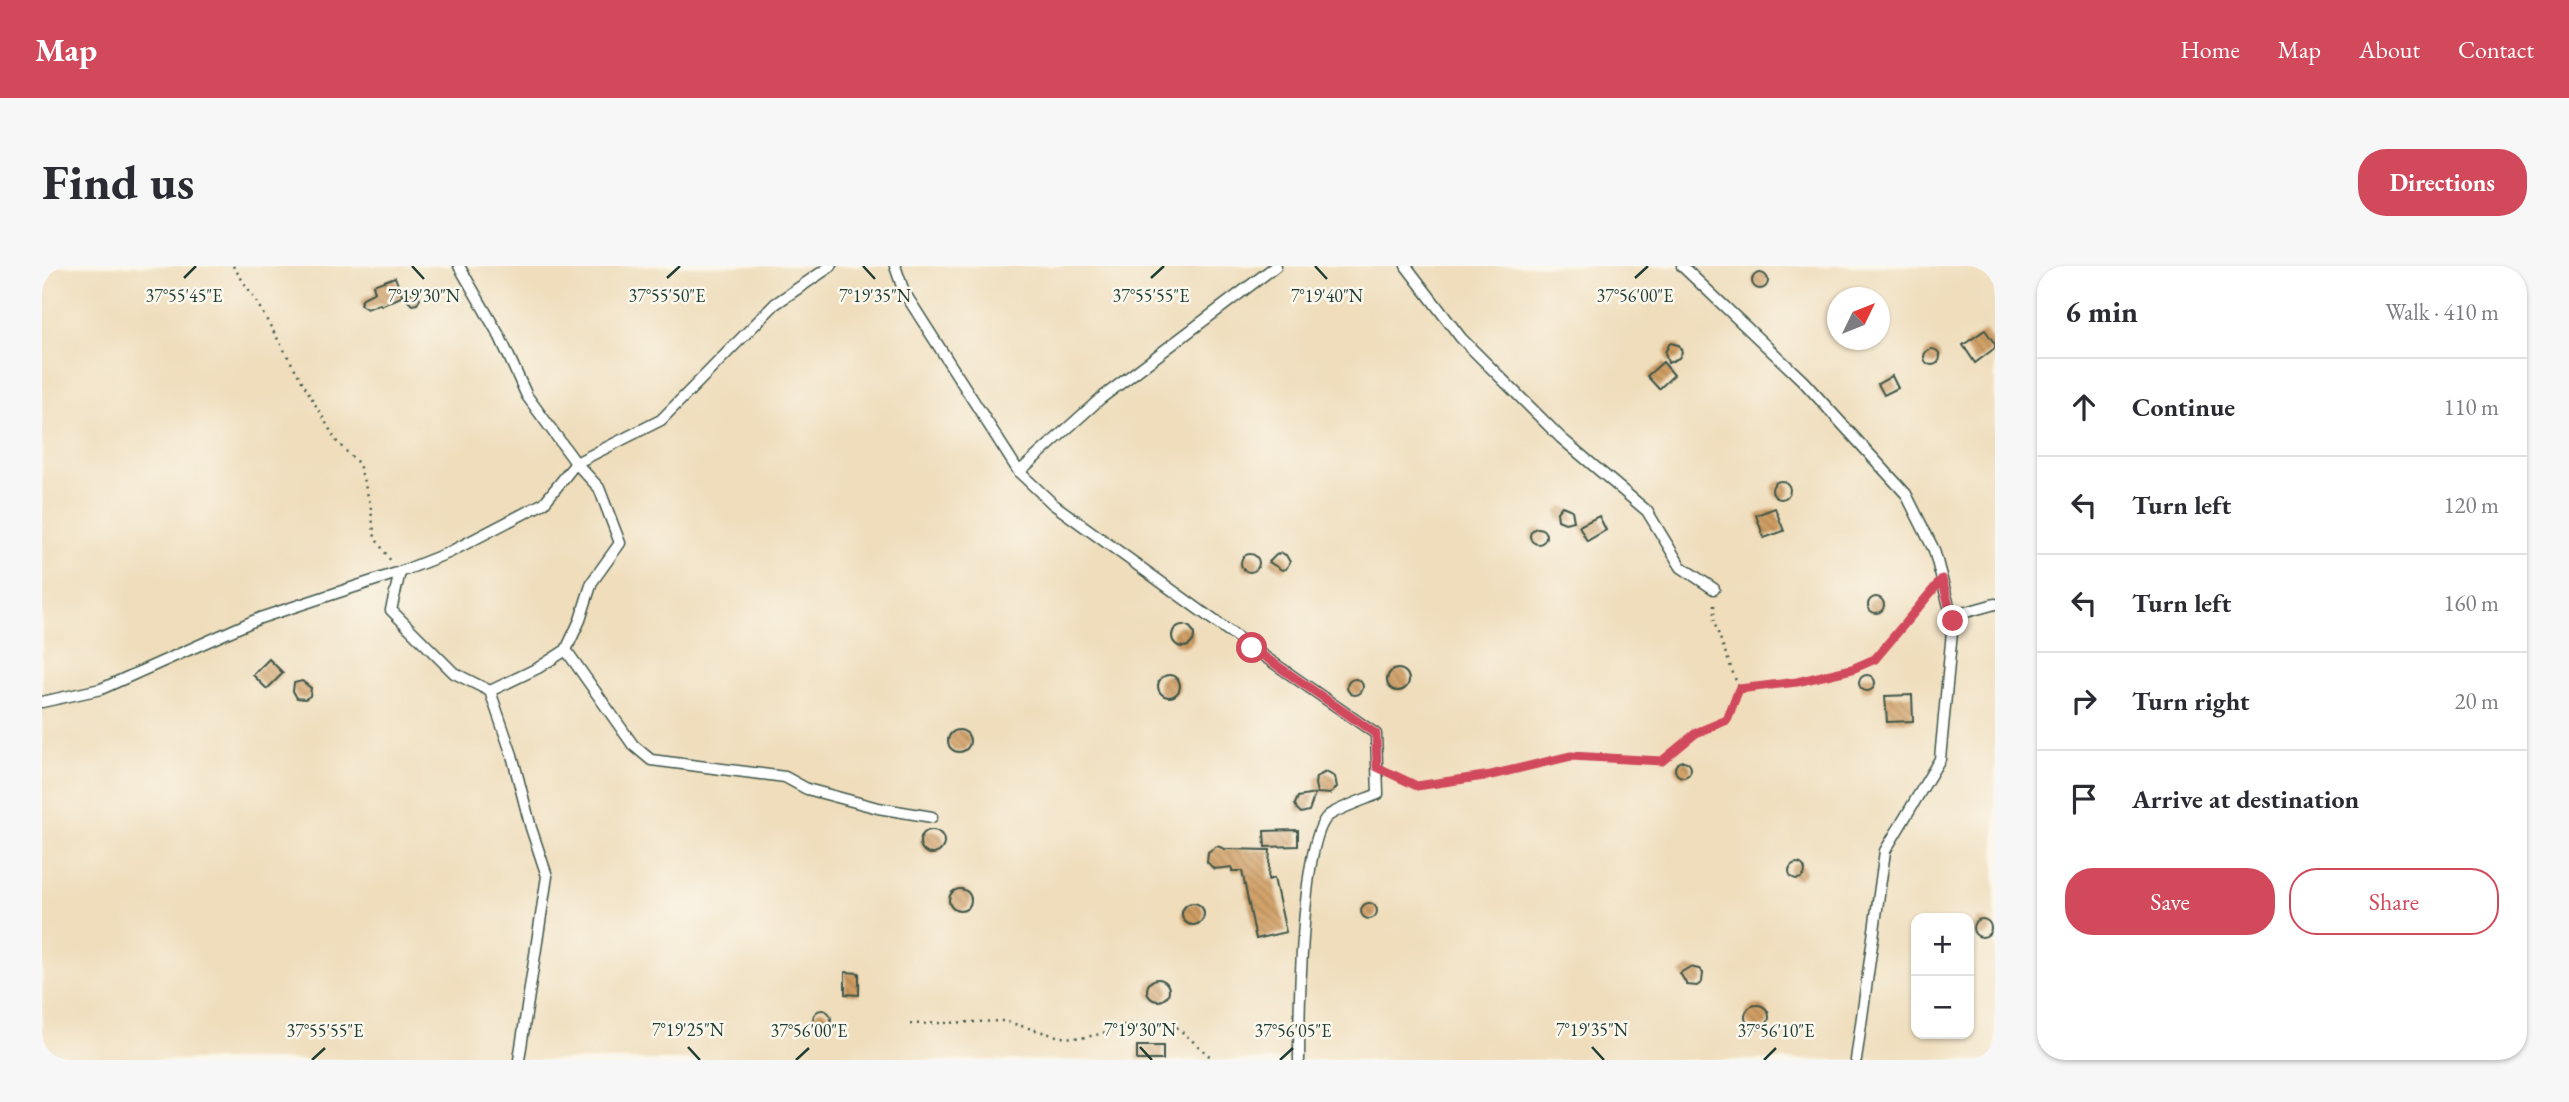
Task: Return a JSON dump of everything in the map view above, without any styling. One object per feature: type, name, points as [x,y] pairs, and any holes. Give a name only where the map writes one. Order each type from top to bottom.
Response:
[{"type":"street","points":[[459,266],[500,337],[527,396],[576,463],[598,488],[620,544],[592,582],[580,620],[566,650],[538,668],[490,691]]},
{"type":"street","points":[[42,702],[101,689],[260,618],[448,554],[544,503],[576,463],[660,420],[775,304],[831,266]]},
{"type":"street","points":[[895,266],[904,292],[1019,471],[1054,504],[1376,734],[1377,794],[1328,816],[1320,830],[1307,894],[1299,990],[1298,1060]]},
{"type":"street","points":[[1019,471],[1100,399],[1276,266]]},
{"type":"street","points":[[1406,266],[1461,338],[1561,438],[1647,511],[1681,568],[1714,589]]},
{"type":"street","points":[[1682,266],[1803,381],[1906,494],[1934,550],[1952,616],[1940,759],[1885,851],[1856,1060]]},
{"type":"street","points":[[400,572],[391,610],[454,673],[490,691],[512,755],[547,876],[519,1060]]},
{"type":"street","points":[[1952,616],[1995,604]]},
{"type":"street","points":[[566,650],[633,746],[651,760],[785,777],[807,789],[878,808],[932,817]]},
{"type":"path","points":[[233,266],[337,442],[359,464],[370,503],[374,538],[400,572]]},
{"type":"path","points":[[1739,689],[1797,682],[1852,669],[1875,659],[1942,579]]},
{"type":"path","points":[[1377,767],[1417,786],[1491,775],[1571,756],[1662,761],[1696,733],[1727,720],[1739,689],[1714,622],[1714,589]]},
{"type":"path","points":[[910,1024],[1004,1021],[1060,1037],[1081,1038],[1126,1024],[1171,1022],[1214,1060]]},
{"type":"building","points":[[1757,273],[1763,273],[1768,281],[1766,287],[1757,289],[1752,284],[1752,278]]},
{"type":"building","points":[[395,277],[402,295],[413,292],[418,294],[420,299],[417,304],[412,305],[403,296],[367,309],[360,304],[363,298],[375,292],[373,285]]},
{"type":"building","points":[[1985,330],[1995,348],[1975,363],[1963,345]]},
{"type":"building","points":[[1670,343],[1679,345],[1682,352],[1679,358],[1668,363],[1665,352]]},
{"type":"building","points":[[1929,349],[1935,349],[1940,357],[1938,363],[1929,365],[1924,360],[1924,354]]},
{"type":"building","points":[[1663,362],[1674,375],[1659,389],[1647,376]]},
{"type":"building","points":[[1892,376],[1898,388],[1884,395],[1878,384]]},
{"type":"building","points":[[1781,481],[1787,484],[1790,490],[1787,496],[1781,499],[1775,496],[1772,490],[1775,484]]},
{"type":"building","points":[[1562,506],[1572,510],[1574,521],[1565,523],[1558,520],[1557,512]]},
{"type":"building","points":[[1775,508],[1784,531],[1764,538],[1756,515]]},
{"type":"building","points":[[1599,516],[1606,530],[1587,541],[1579,526]]},
{"type":"building","points":[[1535,528],[1541,528],[1546,536],[1544,542],[1535,544],[1530,539],[1530,533]]},
{"type":"building","points":[[1281,553],[1286,555],[1290,562],[1286,569],[1282,570],[1269,562]]},
{"type":"building","points":[[1250,554],[1256,557],[1259,563],[1256,569],[1250,572],[1244,569],[1241,563],[1244,557]]},
{"type":"building","points":[[1873,597],[1879,597],[1884,605],[1882,611],[1873,613],[1868,608],[1868,602]]},
{"type":"building","points":[[1183,625],[1191,628],[1194,636],[1191,644],[1183,647],[1175,644],[1172,636],[1175,628]]},
{"type":"building","points":[[269,659],[283,673],[267,689],[253,675]]},
{"type":"building","points":[[1398,669],[1406,672],[1409,680],[1406,688],[1398,691],[1390,688],[1387,680],[1390,672]]},
{"type":"building","points":[[1169,675],[1177,678],[1180,686],[1177,694],[1169,697],[1161,694],[1158,686],[1161,678]]},
{"type":"building","points":[[1864,675],[1870,675],[1875,683],[1873,689],[1864,691],[1859,686],[1859,680]]},
{"type":"building","points":[[1352,679],[1358,679],[1363,687],[1361,693],[1352,695],[1347,690],[1347,684]]},
{"type":"building","points":[[302,681],[311,688],[310,696],[305,699],[297,698],[293,691],[294,683]]},
{"type":"building","points":[[1912,695],[1913,721],[1887,722],[1885,696]]},
{"type":"building","points":[[959,730],[967,733],[970,741],[967,749],[959,752],[951,749],[948,741],[951,733]]},
{"type":"building","points":[[1680,761],[1686,761],[1691,769],[1689,775],[1680,777],[1675,772],[1675,766]]},
{"type":"building","points":[[1326,772],[1335,777],[1337,787],[1330,794],[1317,793],[1316,777]]},
{"type":"building","points":[[1315,794],[1309,811],[1301,813],[1295,804],[1298,797]]},
{"type":"building","points":[[932,830],[940,834],[944,842],[940,850],[932,854],[924,850],[920,842],[924,834]]},
{"type":"building","points":[[1298,830],[1298,846],[1265,847],[1264,831]]},
{"type":"building","points":[[1217,846],[1225,849],[1270,850],[1268,880],[1274,878],[1286,932],[1256,939],[1242,871],[1232,871],[1232,867],[1214,869],[1207,862],[1208,852]]},
{"type":"building","points":[[1794,863],[1800,863],[1805,871],[1803,877],[1794,879],[1789,874],[1789,868]]},
{"type":"building","points":[[960,889],[968,892],[971,900],[968,908],[960,911],[952,908],[949,900],[952,892]]},
{"type":"building","points":[[1193,903],[1201,906],[1204,914],[1201,922],[1193,925],[1185,922],[1182,914],[1185,906]]},
{"type":"building","points":[[1366,903],[1372,903],[1377,911],[1375,917],[1366,919],[1361,914],[1361,908]]},
{"type":"building","points":[[1979,920],[1985,920],[1990,925],[1990,931],[1985,936],[1979,936],[1974,931],[1974,925]]},
{"type":"building","points":[[1690,967],[1703,973],[1702,982],[1697,986],[1687,985],[1680,973]]},
{"type":"building","points":[[845,972],[859,973],[859,995],[845,994]]},
{"type":"building","points":[[1158,979],[1166,982],[1169,990],[1166,998],[1158,1001],[1150,998],[1147,990],[1150,982]]},
{"type":"building","points":[[1757,1005],[1766,1008],[1769,1017],[1766,1026],[1757,1029],[1748,1026],[1745,1017],[1748,1008]]},
{"type":"building","points":[[822,1010],[830,1015],[831,1019],[826,1027],[822,1028],[814,1023],[813,1019],[818,1011]]},
{"type":"building","points":[[1137,1046],[1163,1046],[1163,1060],[1137,1060]]},
{"type":"route","points":[[1252,648],[1376,734],[1377,767],[1417,786],[1491,775],[1571,756],[1662,761],[1696,733],[1727,720],[1739,689],[1797,682],[1852,669],[1875,659],[1942,579],[1953,621]]}]
